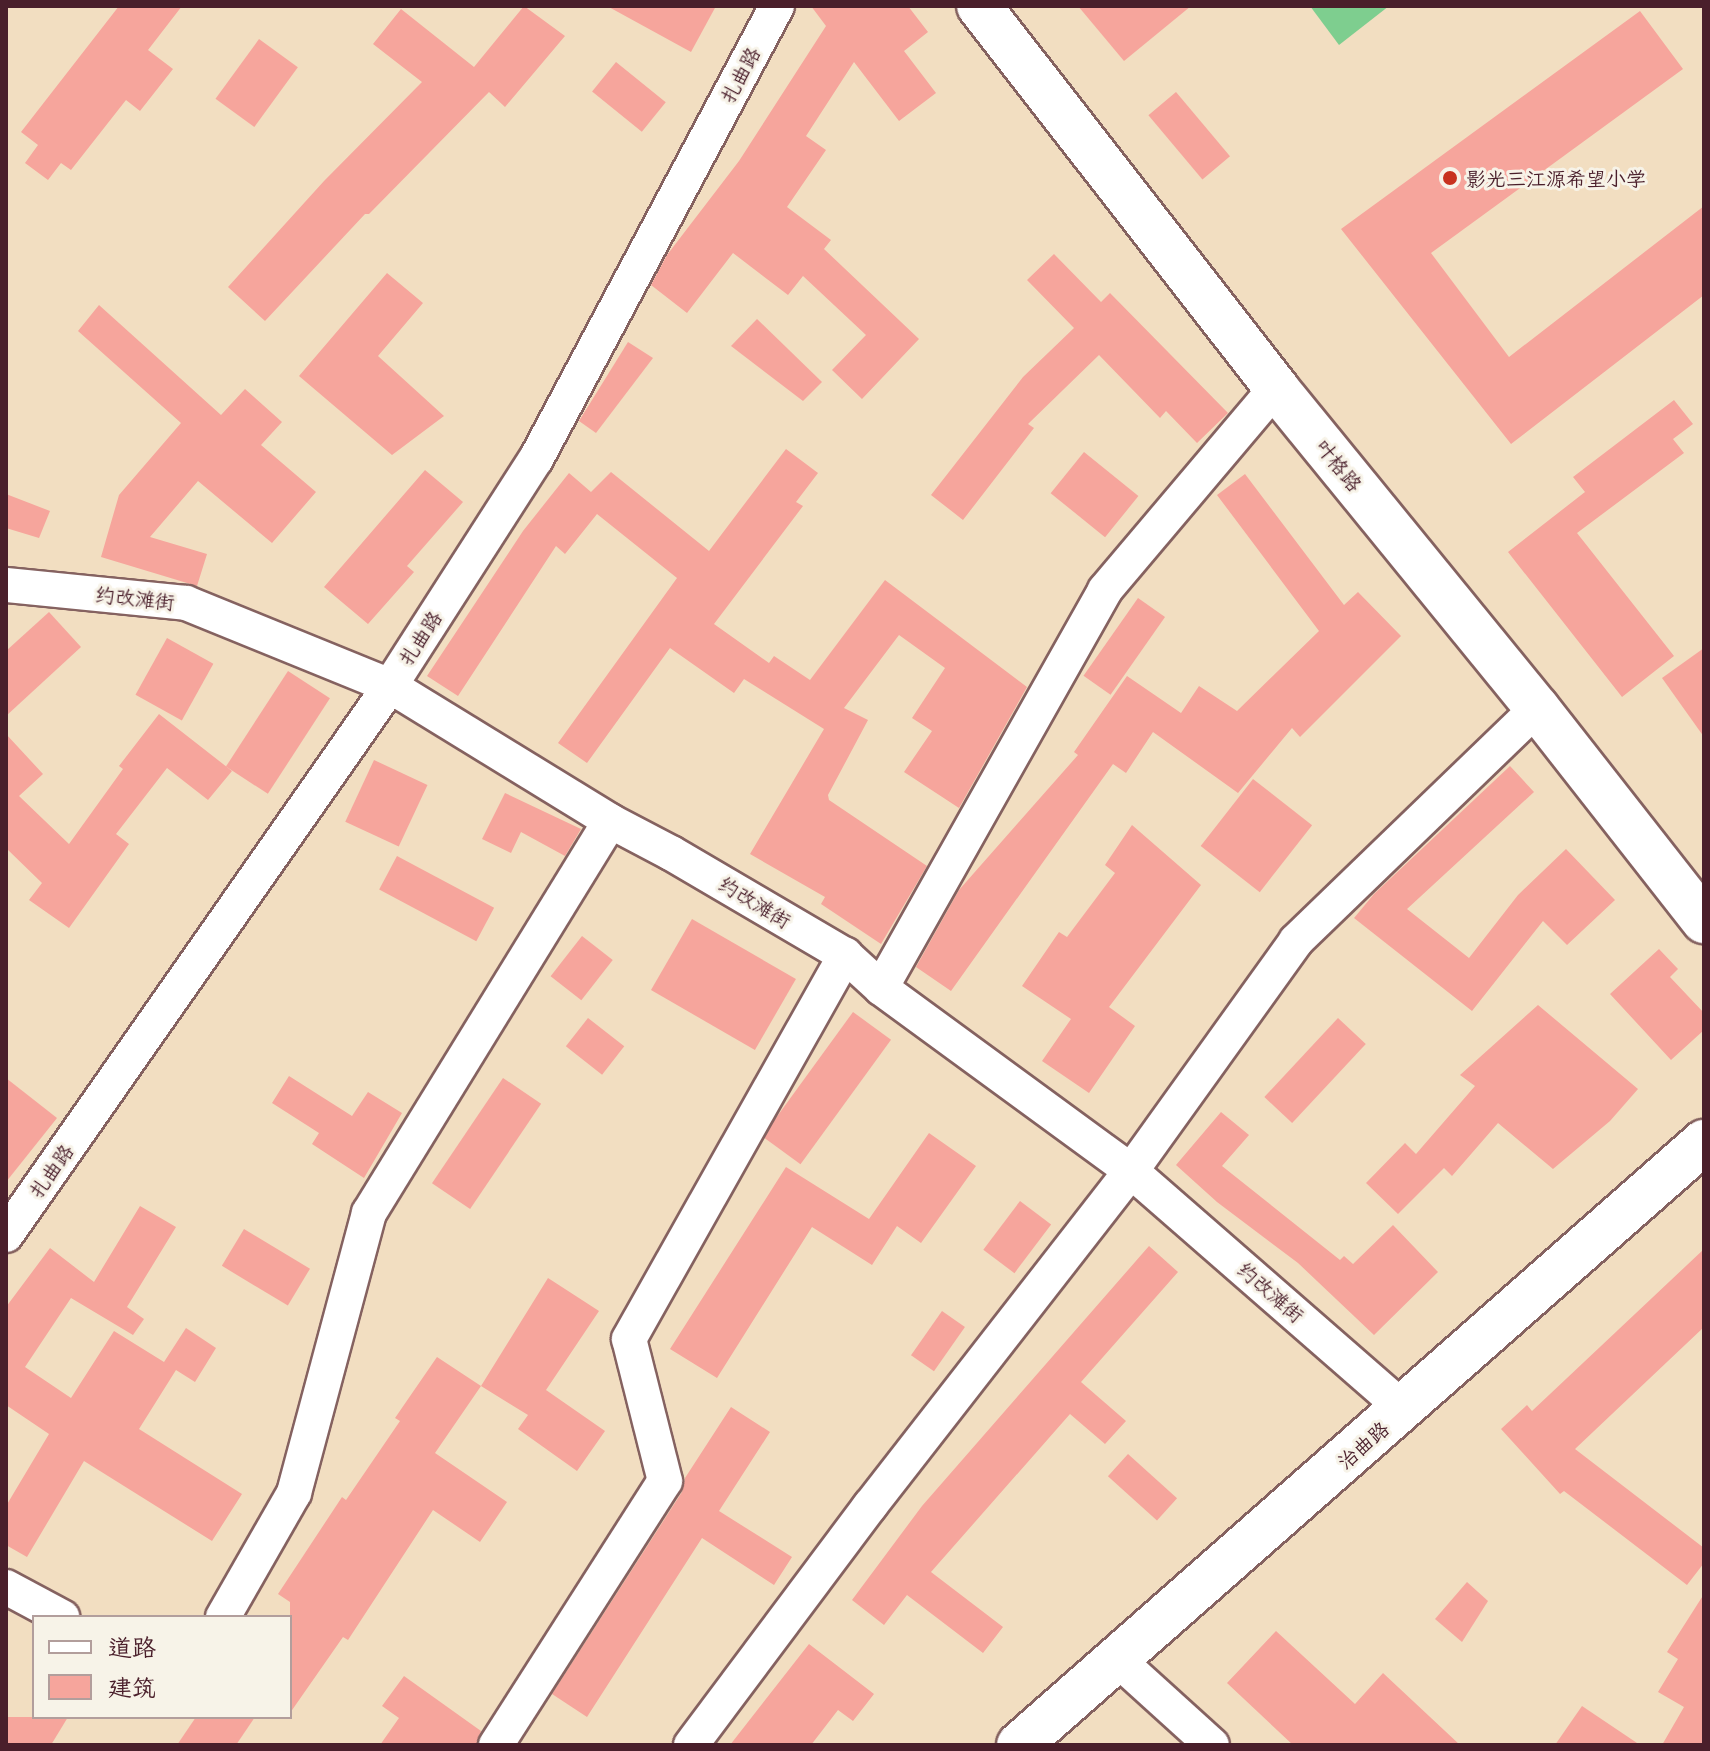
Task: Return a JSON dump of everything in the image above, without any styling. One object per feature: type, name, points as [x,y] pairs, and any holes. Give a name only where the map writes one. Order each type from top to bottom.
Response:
[{"type":"street","name":"扎曲路","points":[[6,1235],[390,686],[536,459],[777,6]]},
{"type":"street","name":"叶格路","points":[[979,6],[1276,388],[1537,708],[1704,921]]},
{"type":"street","points":[[881,988],[1105,590],[1276,388]]},
{"type":"street","name":"约改滩街","points":[[6,585],[186,603],[390,686],[610,821],[671,853],[845,955],[881,988],[1131,1171],[1404,1409]]},
{"type":"street","points":[[691,1745],[870,1506],[1131,1171],[1296,941],[1537,708]]},
{"type":"street","points":[[224,1615],[294,1493],[369,1213],[610,821]]},
{"type":"street","points":[[504,1742],[665,1481],[629,1339],[845,955]]},
{"type":"street","name":"治曲路","points":[[1019,1745],[1704,1142]]},
{"type":"street","points":[[6,1587],[58,1615]]},
{"type":"street","points":[[1117,1659],[1212,1745]]},
{"type":"green space","points":[[1310,6],[1389,6],[1339,45]]},
{"type":"building","points":[[119,6],[182,6],[148,50],[173,69],[140,111],[126,100],[71,170],[61,163],[48,180],[25,163],[38,145],[21,132]]},
{"type":"building","points":[[524,6],[565,36],[505,107],[489,92],[369,214],[365,214],[265,321],[228,287],[324,181],[422,82],[373,44],[401,9],[474,67]]},
{"type":"building","points":[[607,6],[716,6],[691,52]]},
{"type":"building","points":[[811,6],[908,6],[928,32],[904,51],[936,93],[899,121],[854,62],[806,136],[826,150],[787,207],[831,240],[824,249],[919,339],[862,399],[832,370],[866,335],[803,276],[788,295],[733,253],[687,313],[651,285],[667,255],[739,161],[826,26]]},
{"type":"building","points":[[1078,6],[1191,6],[1124,61]]},
{"type":"building","points":[[1640,11],[1683,69],[1431,253],[1509,357],[1704,206],[1704,295],[1511,444],[1341,229]]},
{"type":"building","points":[[259,39],[298,67],[254,127],[216,99]]},
{"type":"building","points":[[616,62],[666,102],[642,132],[592,92]]},
{"type":"building","points":[[1176,92],[1230,156],[1202,179],[1148,115]]},
{"type":"building","points":[[1054,254],[1101,302],[1110,293],[1228,413],[1197,443],[1166,411],[1160,418],[1099,355],[1028,424],[1034,428],[963,520],[931,495],[1023,377],[1074,328],[1027,280]]},
{"type":"building","points":[[387,273],[423,303],[378,356],[444,416],[392,455],[299,376]]},
{"type":"building","points":[[99,305],[221,415],[245,389],[282,422],[261,445],[316,492],[272,543],[198,481],[150,537],[207,554],[197,586],[101,557],[119,495],[181,423],[78,331]]},
{"type":"building","points":[[757,319],[822,382],[803,401],[731,346]]},
{"type":"building","points":[[628,342],[653,358],[596,433],[579,421]]},
{"type":"building","points":[[1674,400],[1693,424],[1673,439],[1684,453],[1577,533],[1674,656],[1622,697],[1508,552],[1585,492],[1573,477]]},
{"type":"building","points":[[786,449],[818,473],[796,502],[803,506],[714,624],[769,663],[774,656],[810,680],[885,580],[1027,687],[959,808],[904,772],[932,731],[912,718],[945,668],[899,635],[844,708],[868,720],[828,795],[829,800],[927,866],[881,944],[821,904],[825,897],[750,854],[824,729],[744,679],[734,693],[670,648],[587,763],[558,743],[677,578],[597,514],[565,554],[556,546],[458,696],[427,676],[523,531],[569,473],[591,492],[611,472],[709,551]]},
{"type":"building","points":[[1084,452],[1138,496],[1105,537],[1051,493]]},
{"type":"building","points":[[425,470],[463,502],[407,566],[414,572],[368,624],[324,587]]},
{"type":"building","points":[[1245,474],[1344,605],[1358,592],[1401,636],[1300,737],[1292,728],[1238,793],[1153,732],[1126,773],[1113,764],[951,991],[916,967],[959,890],[1078,755],[1074,752],[1127,676],[1181,713],[1199,686],[1237,711],[1319,631],[1217,495]]},
{"type":"building","points":[[6,494],[50,511],[39,538],[6,528]]},
{"type":"building","points":[[1138,598],[1165,617],[1111,695],[1084,676]]},
{"type":"building","points":[[49,612],[81,647],[6,716],[6,651]]},
{"type":"building","points":[[167,638],[213,664],[182,721],[135,695]]},
{"type":"building","points":[[1704,648],[1704,737],[1662,678]]},
{"type":"building","points":[[288,671],[330,698],[268,794],[226,767]]},
{"type":"building","points":[[159,714],[232,771],[208,800],[167,768],[116,834],[129,844],[69,928],[29,900],[42,883],[6,848],[6,734],[43,774],[19,796],[69,844],[123,769],[119,766]]},
{"type":"building","points":[[374,760],[427,785],[399,847],[345,822]]},
{"type":"building","points":[[1510,766],[1534,792],[1407,909],[1469,958],[1518,895],[1566,849],[1615,900],[1567,945],[1543,921],[1472,1011],[1354,918],[1374,894]]},
{"type":"building","points":[[1253,779],[1312,825],[1260,892],[1201,846]]},
{"type":"building","points":[[505,793],[581,829],[565,856],[521,832],[511,853],[482,839]]},
{"type":"building","points":[[1132,825],[1201,885],[1109,1007],[1135,1026],[1089,1093],[1042,1061],[1071,1019],[1022,986],[1059,932],[1067,937],[1115,873],[1105,865]]},
{"type":"building","points":[[397,856],[494,908],[476,941],[379,890]]},
{"type":"building","points":[[692,919],[796,979],[755,1050],[651,990]]},
{"type":"building","points":[[582,936],[613,960],[581,1000],[551,976]]},
{"type":"building","points":[[1659,949],[1678,969],[1670,977],[1704,1013],[1704,1030],[1671,1060],[1610,994]]},
{"type":"building","points":[[1538,1005],[1638,1089],[1610,1121],[1553,1169],[1498,1123],[1452,1176],[1444,1168],[1398,1214],[1366,1183],[1405,1143],[1416,1154],[1475,1086],[1460,1075]]},
{"type":"building","points":[[853,1012],[891,1040],[801,1164],[762,1137]]},
{"type":"building","points":[[588,1018],[624,1046],[602,1075],[566,1046]]},
{"type":"building","points":[[1338,1018],[1366,1044],[1292,1123],[1264,1097]]},
{"type":"building","points":[[289,1076],[352,1116],[368,1092],[402,1113],[364,1178],[312,1144],[319,1133],[272,1103]]},
{"type":"building","points":[[6,1078],[57,1118],[6,1182]]},
{"type":"building","points":[[503,1078],[541,1104],[470,1209],[432,1183]]},
{"type":"building","points":[[1221,1112],[1249,1135],[1222,1166],[1340,1260],[1344,1256],[1353,1264],[1393,1225],[1438,1272],[1374,1335],[1298,1263],[1217,1202],[1176,1165]]},
{"type":"building","points":[[929,1133],[976,1166],[921,1243],[897,1226],[872,1265],[812,1227],[717,1378],[670,1349],[786,1167],[869,1219]]},
{"type":"building","points":[[1020,1201],[1051,1224],[1014,1273],[983,1250]]},
{"type":"building","points":[[140,1206],[176,1227],[127,1307],[144,1319],[133,1335],[71,1298],[25,1367],[71,1398],[114,1331],[164,1362],[186,1328],[216,1348],[195,1382],[176,1370],[139,1429],[242,1494],[212,1541],[84,1461],[27,1557],[6,1545],[6,1506],[49,1434],[6,1405],[6,1307],[50,1248],[94,1282]]},
{"type":"building","points":[[244,1229],[310,1269],[288,1306],[222,1266]]},
{"type":"building","points":[[1149,1246],[1178,1272],[1081,1382],[1126,1421],[1105,1444],[1070,1414],[931,1572],[1003,1627],[983,1653],[907,1595],[884,1625],[852,1600],[922,1506]]},
{"type":"building","points":[[1704,1249],[1704,1327],[1575,1449],[1704,1548],[1704,1563],[1687,1585],[1564,1491],[1560,1494],[1501,1429],[1527,1405],[1532,1411]]},
{"type":"building","points":[[548,1278],[599,1311],[546,1390],[605,1431],[577,1471],[518,1429],[528,1415],[481,1386]]},
{"type":"building","points":[[942,1311],[965,1327],[934,1371],[911,1355]]},
{"type":"building","points":[[437,1357],[481,1386],[435,1453],[507,1502],[480,1542],[433,1510],[348,1640],[343,1637],[292,1710],[292,1615],[290,1602],[278,1594],[342,1497],[346,1500],[400,1421],[395,1418]]},
{"type":"building","points":[[731,1407],[770,1432],[719,1511],[792,1557],[774,1585],[702,1538],[587,1717],[552,1694],[682,1492],[685,1478]]},
{"type":"building","points":[[1128,1454],[1177,1498],[1157,1520],[1108,1476]]},
{"type":"building","points":[[1467,1582],[1488,1601],[1462,1642],[1435,1619]]},
{"type":"building","points":[[1704,1594],[1704,1745],[1662,1745],[1684,1707],[1658,1692],[1678,1659],[1667,1652]]},
{"type":"building","points":[[1276,1631],[1355,1704],[1383,1673],[1460,1745],[1293,1745],[1227,1683]]},
{"type":"building","points":[[809,1644],[874,1694],[853,1721],[838,1710],[811,1745],[730,1745]]},
{"type":"building","points":[[404,1676],[481,1731],[476,1745],[380,1745],[399,1718],[382,1706]]},
{"type":"building","points":[[1582,1706],[1640,1745],[1555,1745]]},
{"type":"building","points":[[6,1717],[67,1719],[51,1745],[6,1745]]},
{"type":"building","points":[[195,1719],[254,1719],[236,1745],[177,1745]]},
{"type":"place","name":"影光三江源希望小学","points":[[1450,178]]}]
